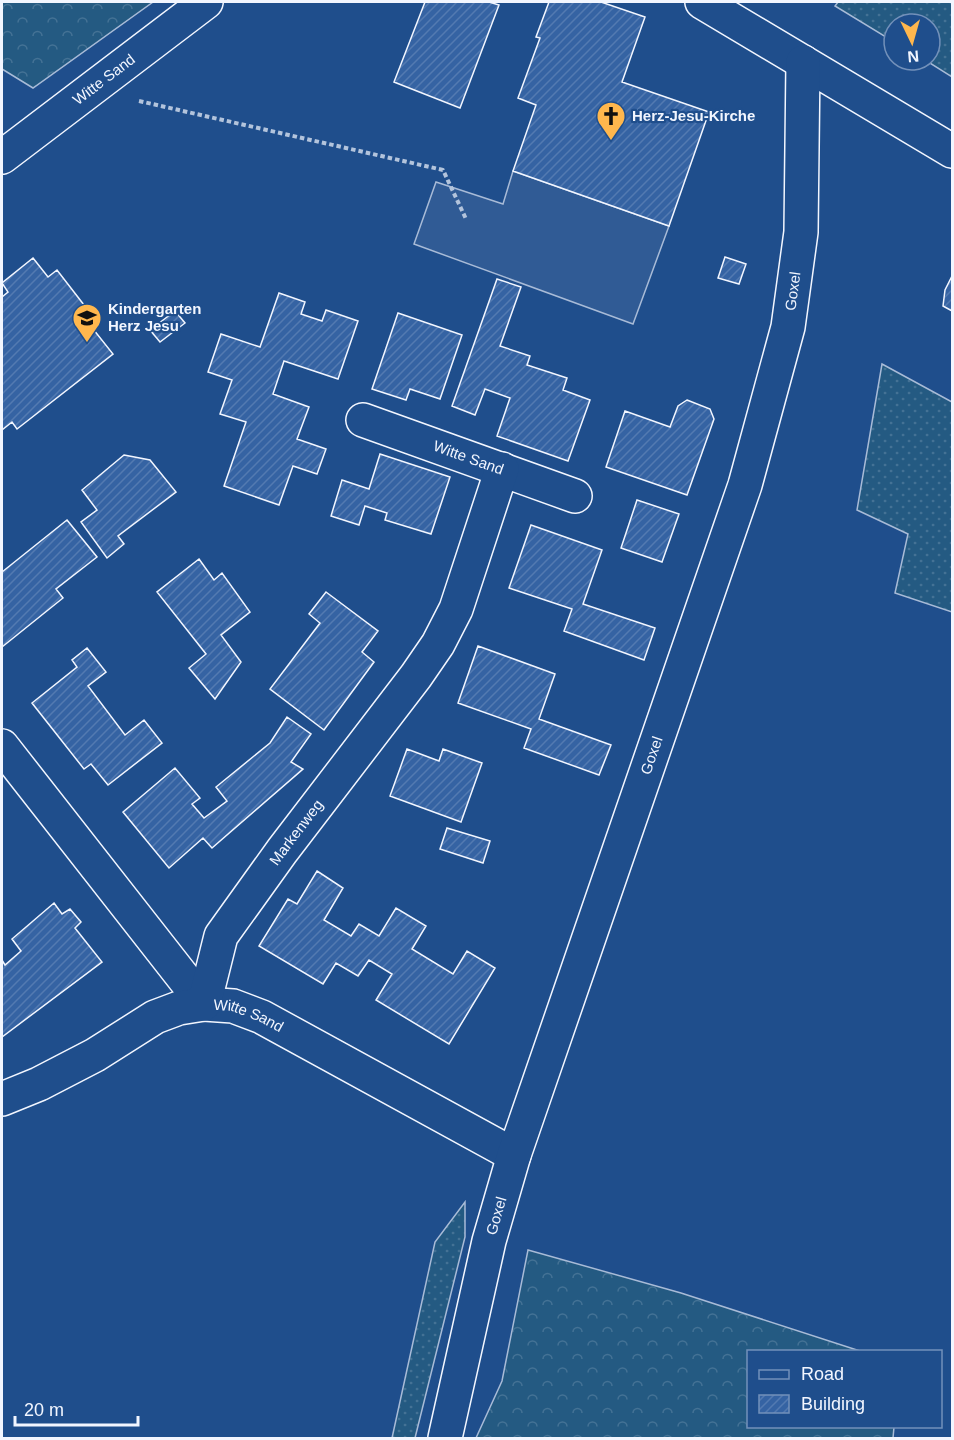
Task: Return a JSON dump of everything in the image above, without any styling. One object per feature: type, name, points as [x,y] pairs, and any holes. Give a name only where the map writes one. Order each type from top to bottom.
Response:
[{"type":"street","name":"Witte Sand","points":[[2,158],[206,2]]},
{"type":"street","points":[[702,2],[952,151]]},
{"type":"street","name":"Goxel","points":[[445,1438],[489,1241],[514,1155],[745,485],[788,327],[801,232],[803,62]]},
{"type":"street","name":"Witte Sand","points":[[363,420],[575,496]]},
{"type":"street","name":"Markenweg","points":[[204,1004],[221,936],[438,644],[456,609],[502,469]]},
{"type":"street","name":"Witte Sand","points":[[2,746],[204,1004],[232,1006],[262,1017],[514,1155]]},
{"type":"street","points":[[2,1099],[39,1084],[95,1055],[155,1017],[179,1008],[204,1004]]},
{"type":"path","points":[[91,90],[443,170],[466,219]]},
{"type":"green space","points":[[2,2],[153,2],[33,88],[2,69]]},
{"type":"green space","points":[[838,2],[952,2],[952,77],[942,71],[942,12],[882,12],[882,35],[835,6]]},
{"type":"green space","points":[[882,364],[952,402],[952,612],[895,593],[908,534],[857,510]]},
{"type":"green space","points":[[465,1202],[465,1237],[415,1438],[392,1438],[435,1242]]},
{"type":"green space","points":[[528,1250],[681,1293],[857,1350],[747,1350],[747,1428],[894,1428],[893,1438],[476,1438],[502,1381]]},
{"type":"shaded area","points":[[513,171],[669,226],[633,324],[414,244],[436,182],[503,204]]},
{"type":"building","points":[[425,2],[489,2],[499,5],[460,108],[394,82]]},
{"type":"building","name":"Herz-Jesu-Kirche","points":[[549,2],[601,2],[645,17],[622,82],[709,112],[669,226],[513,171],[536,105],[518,98],[540,38],[536,37]]},
{"type":"building","points":[[725,257],[746,264],[739,284],[718,278]]},
{"type":"building","points":[[33,258],[48,277],[57,270],[84,305],[78,310],[113,354],[17,429],[12,422],[2,430],[2,297],[8,292],[2,283]]},
{"type":"building","points":[[952,276],[952,311],[943,306],[945,290]]},
{"type":"building","points":[[497,279],[521,287],[500,346],[530,356],[527,365],[567,378],[563,390],[590,400],[568,461],[497,436],[510,398],[485,389],[475,415],[452,406]]},
{"type":"building","points":[[279,293],[305,302],[301,314],[322,321],[326,310],[358,321],[338,379],[284,361],[273,394],[309,407],[297,439],[326,449],[317,474],[293,466],[279,505],[224,486],[246,422],[220,414],[232,380],[208,372],[221,334],[260,347]]},
{"type":"building","points":[[175,311],[185,323],[160,342],[150,330]]},
{"type":"building","points":[[398,313],[462,335],[440,399],[410,389],[406,400],[372,389]]},
{"type":"building","points":[[687,400],[710,409],[714,419],[687,495],[606,467],[625,411],[670,427],[678,406]]},
{"type":"building","points":[[380,454],[450,477],[431,534],[385,520],[387,513],[365,506],[359,525],[331,516],[342,480],[369,489]]},
{"type":"building","points":[[124,455],[150,460],[176,492],[118,536],[124,544],[107,558],[81,522],[97,510],[82,490]]},
{"type":"building","points":[[637,500],[679,514],[662,562],[621,548]]},
{"type":"building","points":[[67,520],[97,557],[56,589],[63,598],[2,647],[2,572]]},
{"type":"building","points":[[531,525],[602,550],[583,604],[655,628],[644,660],[564,631],[572,609],[509,588]]},
{"type":"building","points":[[199,559],[214,580],[222,573],[250,612],[221,635],[241,662],[215,699],[189,668],[206,654],[157,592]]},
{"type":"building","points":[[326,592],[378,631],[362,652],[374,662],[324,730],[270,689],[320,623],[309,614]]},
{"type":"building","points":[[478,646],[555,674],[539,719],[611,745],[599,775],[524,748],[531,729],[458,703]]},
{"type":"building","points":[[87,648],[106,672],[88,686],[125,735],[144,720],[162,743],[108,785],[91,764],[84,769],[32,703],[77,667],[72,660]]},
{"type":"building","points":[[287,717],[311,734],[291,762],[303,769],[212,848],[203,838],[169,868],[123,812],[175,768],[200,798],[192,804],[204,818],[227,801],[216,787],[270,743]]},
{"type":"building","points":[[407,749],[439,761],[443,749],[482,763],[461,822],[390,796]]},
{"type":"building","points":[[447,828],[490,841],[483,863],[440,849]]},
{"type":"building","points":[[317,871],[343,888],[324,920],[351,936],[359,924],[379,936],[396,908],[426,926],[412,949],[453,974],[467,951],[495,968],[449,1044],[376,1000],[392,974],[369,960],[358,976],[336,963],[323,984],[259,946],[288,899],[297,904]]},
{"type":"building","points":[[54,903],[62,914],[70,909],[81,922],[75,928],[102,962],[2,1037],[2,960],[5,965],[21,951],[12,939]]},
{"type":"place","name":"Herz-Jesu-Kirche","points":[[611,142]]},
{"type":"place","name":"Kindergarten Herz Jesu","points":[[87,344]]}]
